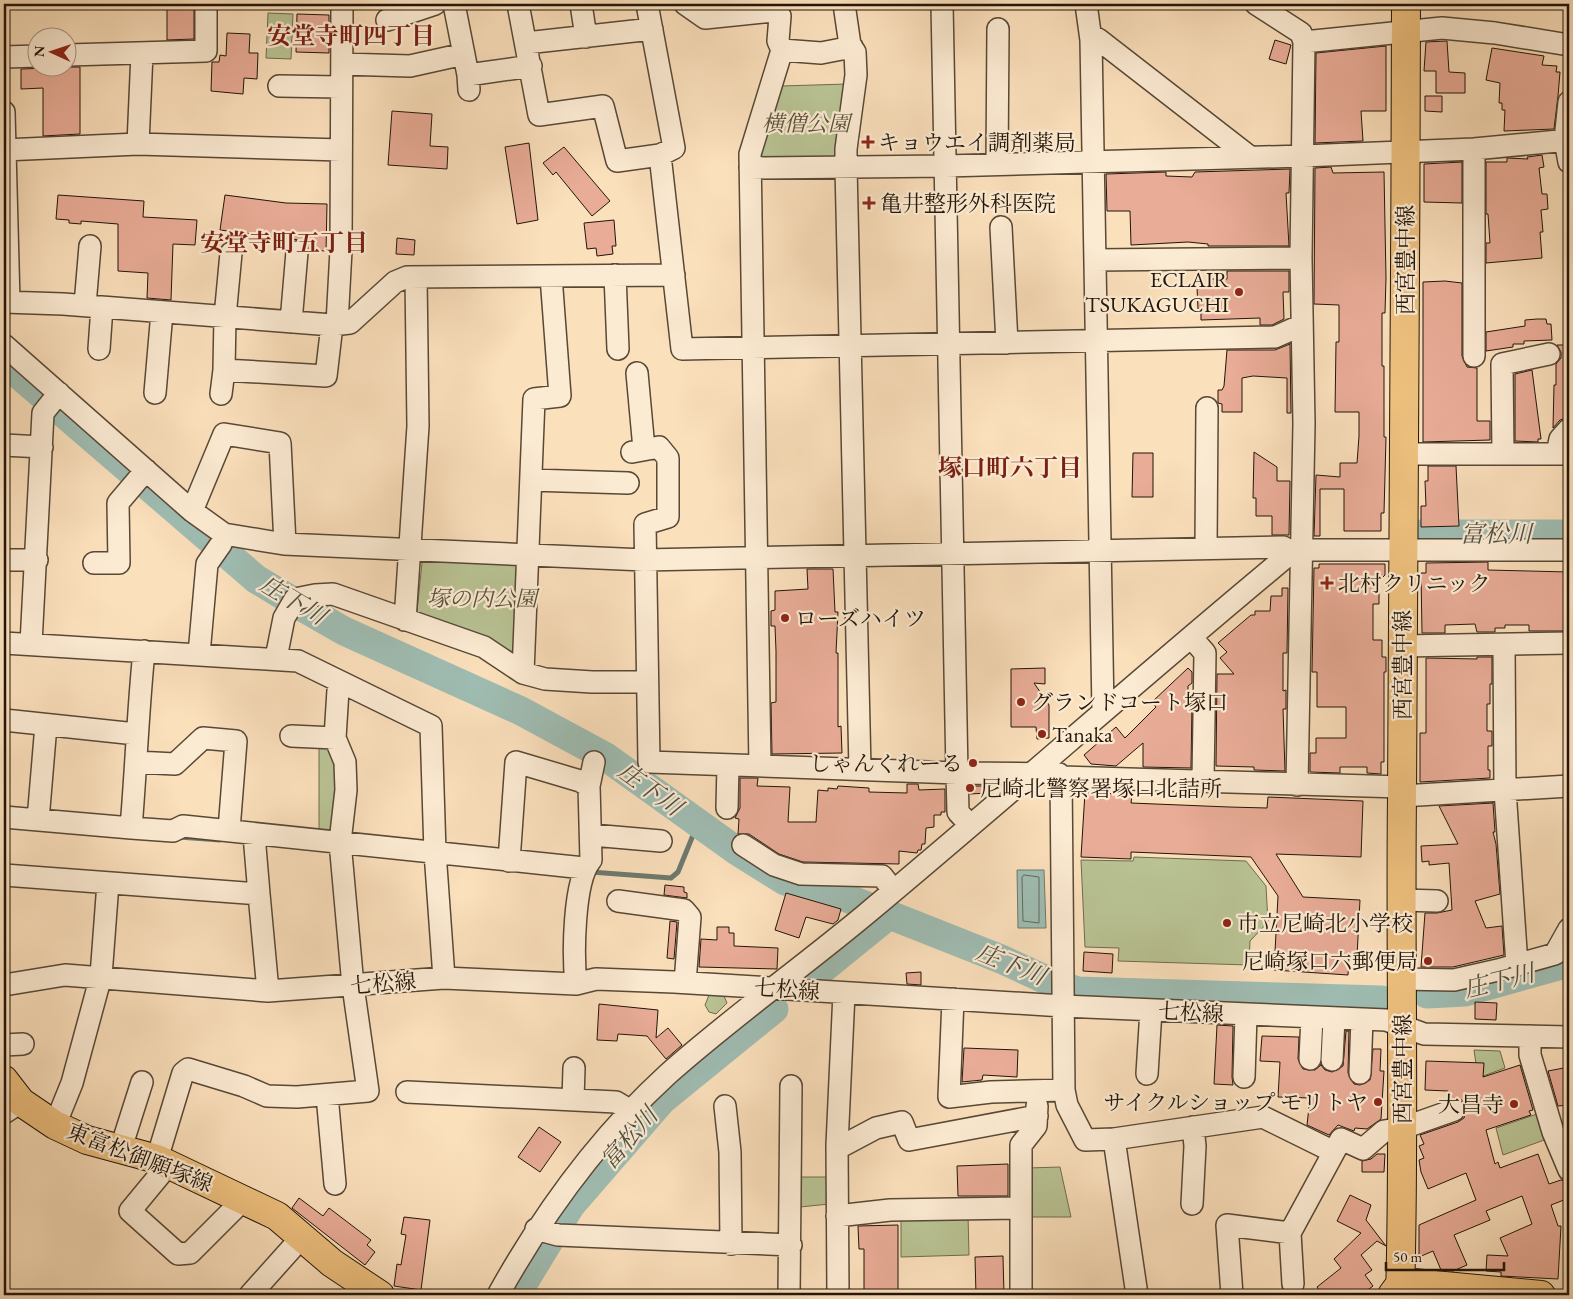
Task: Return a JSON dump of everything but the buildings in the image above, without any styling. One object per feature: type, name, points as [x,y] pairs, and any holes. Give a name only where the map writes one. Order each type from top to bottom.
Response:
[{"type":"main road","name":"西宮豊中線","points":[[1398,1291],[1403,1128],[1401,979],[1402,550],[1406,4]]},
{"type":"main road","name":"東富松御願塚線","points":[[4,1080],[12,1108],[87,1140],[163,1162],[244,1199],[277,1216],[332,1263],[380,1295]]},
{"type":"main road","points":[[1398,1291],[1413,1283],[1511,1294],[1541,1295]]},
{"type":"street","points":[[78,55],[206,51],[206,4]]},
{"type":"street","points":[[224,370],[326,376],[334,325],[341,150],[342,4]]},
{"type":"street","points":[[387,20],[434,4]]},
{"type":"street","points":[[454,4],[468,83],[531,66]]},
{"type":"street","points":[[518,4],[539,115],[603,106],[617,160],[660,155],[674,148],[648,4]]},
{"type":"street","points":[[581,4],[586,37]]},
{"type":"street","points":[[685,4],[705,18],[747,8],[773,11],[780,16],[778,41],[782,50],[750,154],[760,766]]},
{"type":"street","points":[[844,4],[852,48],[855,52],[856,75],[846,149],[846,167],[860,769]]},
{"type":"street","points":[[942,4],[958,812],[970,825]]},
{"type":"street","points":[[1086,4],[1091,40],[1092,162],[1098,341],[1097,385],[1103,711]]},
{"type":"street","points":[[1256,4],[1301,33],[1304,42],[1302,258],[1304,424],[1296,551],[1297,784]]},
{"type":"street","points":[[1304,42],[1442,28],[1495,33],[1569,45]]},
{"type":"street","points":[[526,43],[652,29]]},
{"type":"street","points":[[997,164],[998,30]]},
{"type":"street","points":[[1091,40],[1098,39],[1250,157]]},
{"type":"street","points":[[782,50],[821,53],[852,48]]},
{"type":"street","points":[[138,144],[142,53]]},
{"type":"street","points":[[342,64],[410,66],[464,54]]},
{"type":"street","points":[[4,57],[28,56]]},
{"type":"street","points":[[279,86],[341,88]]},
{"type":"street","points":[[1569,102],[1567,140],[1569,162]]},
{"type":"street","points":[[4,112],[6,302],[94,306],[334,325],[350,323],[400,279],[416,277],[674,275]]},
{"type":"street","points":[[750,168],[946,166],[1303,156],[1474,148],[1567,140]]},
{"type":"street","points":[[5,150],[138,144],[341,150]]},
{"type":"street","points":[[1474,148],[1474,356]]},
{"type":"street","points":[[660,155],[682,349],[1275,337],[1302,325]]},
{"type":"street","points":[[1001,226],[1007,343]]},
{"type":"street","points":[[90,246],[99,349]]},
{"type":"street","points":[[292,322],[297,252]]},
{"type":"street","points":[[221,394],[231,253]]},
{"type":"street","points":[[1095,260],[1302,258]]},
{"type":"street","points":[[615,275],[618,349]]},
{"type":"street","points":[[523,673],[534,399],[560,396],[552,276]]},
{"type":"street","points":[[402,619],[411,549],[418,426],[416,277]]},
{"type":"street","points":[[155,393],[162,312]]},
{"type":"street","points":[[4,344],[53,399],[141,477],[192,511],[219,545]]},
{"type":"street","points":[[1503,454],[1502,364],[1549,354]]},
{"type":"street","points":[[638,373],[638,451],[659,447],[668,458],[668,518],[645,524],[644,560],[649,762],[1297,784],[1402,792],[1505,790],[1569,786]]},
{"type":"street","points":[[31,644],[42,447],[53,399]]},
{"type":"street","points":[[1206,548],[1207,408]]},
{"type":"street","points":[[1404,454],[1563,454],[1560,439],[1569,429]]},
{"type":"street","points":[[192,511],[224,434],[280,443],[285,544]]},
{"type":"street","points":[[4,446],[42,447]]},
{"type":"street","points":[[94,563],[119,563],[118,503],[141,477]]},
{"type":"street","points":[[531,480],[628,483]]},
{"type":"street","points":[[219,545],[285,544],[644,560],[1283,547],[1296,551],[1569,550]]},
{"type":"street","points":[[199,654],[207,564],[219,545]]},
{"type":"street","points":[[498,1295],[547,1232],[603,1142],[669,1074],[864,916],[970,825],[1049,775],[1103,711],[1198,644],[1296,551]]},
{"type":"street","points":[[4,560],[37,560]]},
{"type":"street","points":[[276,658],[284,618],[295,599],[332,594],[484,647],[523,673],[545,679],[592,682],[647,682]]},
{"type":"street","points":[[4,642],[276,658],[298,661],[431,726],[435,852],[444,978]]},
{"type":"street","points":[[1402,646],[1569,643]]},
{"type":"street","points":[[1198,644],[1203,781]]},
{"type":"street","points":[[1504,645],[1505,790],[1517,965]]},
{"type":"street","points":[[131,828],[136,734],[144,651]]},
{"type":"street","points":[[244,1199],[190,1253],[178,1254],[130,1211],[163,1162],[183,1073],[188,1069],[244,1086],[267,1096],[297,1098],[368,1091],[353,986],[340,842],[346,790],[345,762],[336,738],[338,690],[344,684]]},
{"type":"street","points":[[4,720],[136,734]]},
{"type":"street","points":[[38,820],[46,725]]},
{"type":"street","points":[[291,736],[336,738]]},
{"type":"street","points":[[136,762],[175,764],[203,738],[236,741],[229,830]]},
{"type":"street","points":[[509,861],[516,762],[580,781],[589,786]]},
{"type":"street","points":[[576,984],[574,967],[576,916],[583,871],[591,860],[592,835],[589,786],[594,762]]},
{"type":"street","points":[[727,808],[728,765]]},
{"type":"street","points":[[1049,775],[1063,991],[1064,1090],[1067,1105],[1085,1140],[1114,1138],[1263,1117],[1334,1152]]},
{"type":"street","points":[[4,817],[173,831],[183,826],[229,830],[254,835],[340,842],[509,861],[574,865],[583,871]]},
{"type":"street","points":[[254,835],[268,991]]},
{"type":"street","points":[[592,835],[661,841]]},
{"type":"street","points":[[743,845],[774,865],[801,874],[882,876],[891,893]]},
{"type":"street","points":[[4,874],[259,894]]},
{"type":"street","points":[[55,1125],[72,1083],[101,976],[108,883]]},
{"type":"street","points":[[1402,900],[1437,901]]},
{"type":"street","points":[[618,902],[684,910],[690,917],[685,982]]},
{"type":"street","points":[[1401,979],[1454,980],[1555,954],[1569,929]]},
{"type":"street","name":"七松線","points":[[4,985],[65,975],[101,976],[268,991],[444,978],[576,984],[596,979],[685,982],[952,999],[1063,991],[1151,1010],[1386,1020],[1424,1034],[1569,1037]]},
{"type":"street","points":[[838,1295],[837,1145],[844,993]]},
{"type":"street","points":[[952,999],[949,1097],[991,1092],[1064,1090]]},
{"type":"street","points":[[1147,1074],[1151,1010]]},
{"type":"street","points":[[1244,1078],[1246,1015]]},
{"type":"street","points":[[1310,1059],[1312,1017]]},
{"type":"street","points":[[1332,1060],[1334,1018]]},
{"type":"street","points":[[1360,1073],[1362,1019]]},
{"type":"street","points":[[1530,1036],[1530,1055],[1553,1132],[1569,1170]]},
{"type":"street","points":[[573,1100],[574,1068]]},
{"type":"street","points":[[120,1151],[142,1082]]},
{"type":"street","points":[[789,1290],[791,1250],[791,1086]]},
{"type":"street","points":[[1021,1295],[1021,1145],[1036,1126],[1038,1091]]},
{"type":"street","points":[[408,1092],[616,1102],[631,1112]]},
{"type":"street","points":[[327,1095],[335,1184]]},
{"type":"street","points":[[725,1106],[730,1152],[731,1244]]},
{"type":"street","points":[[1292,1284],[1290,1233],[1341,1139],[1362,1149],[1384,1131],[1403,1128],[1454,1110]]},
{"type":"street","points":[[837,1145],[844,1145],[876,1128],[902,1122],[909,1140],[1037,1116]]},
{"type":"street","points":[[1192,1204],[1195,1146],[1193,1127]]},
{"type":"street","points":[[1114,1138],[1137,1295]]},
{"type":"street","points":[[837,1216],[890,1210],[1020,1208]]},
{"type":"street","points":[[1232,1295],[1227,1225],[1290,1233]]},
{"type":"street","points":[[547,1232],[731,1244],[791,1250]]},
{"type":"street","points":[[250,1295],[301,1238]]},
{"type":"green space","points":[[268,13],[293,14],[291,59],[266,58]]},
{"type":"green space","name":"横僧公園","points":[[847,84],[838,154],[832,160],[765,161],[759,154],[781,86]]},
{"type":"green space","name":"塚の内公園","points":[[426,558],[516,562],[521,569],[517,663],[422,617],[417,611],[422,563]]},
{"type":"green space","points":[[319,741],[326,741],[339,763],[333,831],[319,834]]},
{"type":"green space","points":[[1134,857],[1246,861],[1266,886],[1268,922],[1250,941],[1249,965],[1118,961],[1119,948],[1085,947],[1081,860],[1133,861]]},
{"type":"green space","points":[[709,995],[724,996],[727,1003],[716,1014],[709,1012],[705,1005]]},
{"type":"green space","points":[[1474,1050],[1500,1051],[1505,1068],[1478,1078]]},
{"type":"green space","points":[[1537,1114],[1547,1139],[1503,1155],[1496,1128]]},
{"type":"green space","points":[[1060,1167],[1071,1217],[1027,1217],[1027,1168]]},
{"type":"green space","points":[[799,1177],[829,1177],[829,1204],[800,1207]]},
{"type":"green space","points":[[968,1215],[969,1255],[901,1257],[901,1217]]},
{"type":"water","points":[[1017,870],[1044,870],[1046,928],[1018,928]]},
{"type":"waterway","name":"庄下川","points":[[4,362],[256,579],[344,631],[521,711],[606,757],[737,851],[785,881],[829,891],[1001,959],[1053,983],[1078,991],[1381,1000]]},
{"type":"waterway","name":"富松川","points":[[1422,534],[1569,534]]},
{"type":"waterway","points":[[591,872],[671,878],[678,872],[698,823]]},
{"type":"waterway","points":[[179,837],[220,840]]},
{"type":"waterway","name":"富松川","points":[[820,971],[889,915]]},
{"type":"waterway","name":"庄下川","points":[[1427,994],[1465,992],[1569,963]]},
{"type":"waterway","name":"富松川","points":[[516,1295],[571,1205],[662,1100],[774,1009]]},
{"type":"place","name":"キョウエイ調剤薬局","points":[[868,142]]},
{"type":"place","name":"亀井整形外科医院","points":[[869,203]]},
{"type":"place","name":"ECLAIR TSUKAGUCHI","points":[[1239,292]]},
{"type":"place","name":"北村クリニック","points":[[1327,583]]},
{"type":"place","name":"ローズハイツ","points":[[785,618]]},
{"type":"place","name":"グランドコート塚口","points":[[1021,702]]},
{"type":"place","name":"Tanaka","points":[[1042,734]]},
{"type":"place","name":"しゃんくれーる","points":[[973,763]]},
{"type":"place","name":"尼崎北警察署塚口北詰所","points":[[970,788]]},
{"type":"place","name":"市立尼崎北小学校","points":[[1227,923]]},
{"type":"place","name":"尼崎塚口六郵便局","points":[[1428,961]]},
{"type":"place","name":"サイクルショップ モリトヤ","points":[[1378,1102]]},
{"type":"place","name":"大昌寺","points":[[1514,1104]]},
{"type":"district","name":"安堂寺町四丁目","points":[[351,36]]},
{"type":"district","name":"安堂寺町五丁目","points":[[284,243]]},
{"type":"district","name":"塚口町六丁目","points":[[1010,468]]}]
